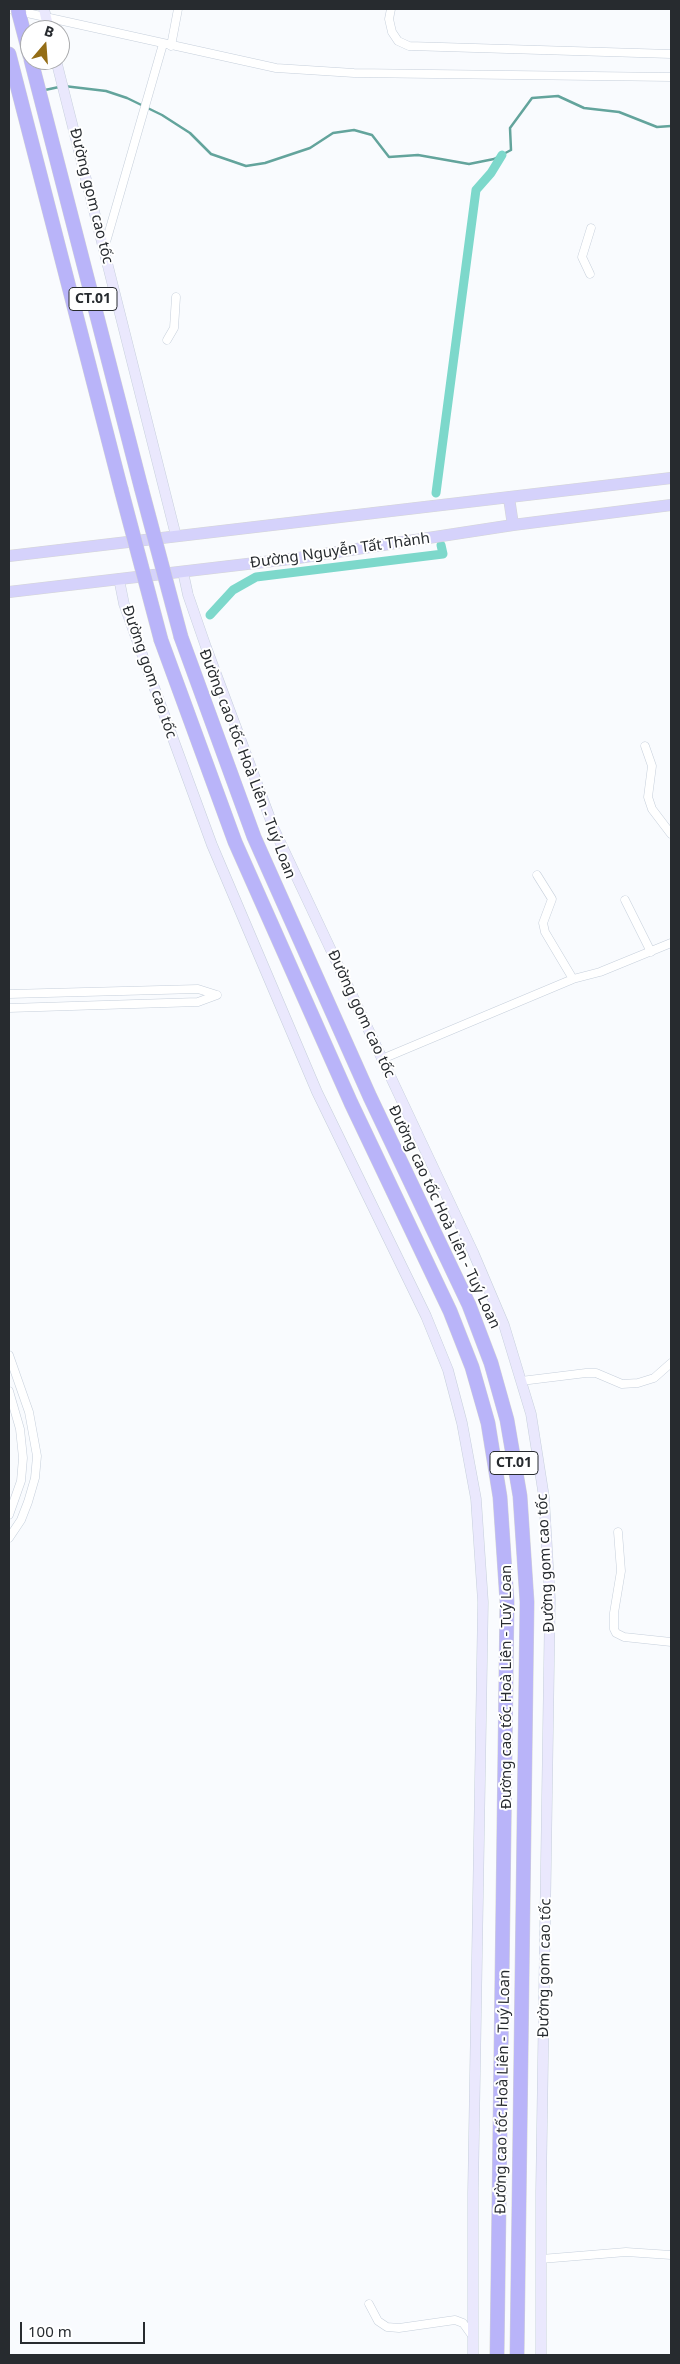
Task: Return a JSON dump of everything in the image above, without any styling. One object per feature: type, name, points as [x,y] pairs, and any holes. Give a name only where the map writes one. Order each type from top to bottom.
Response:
[{"type":"highway","points":[[15,11],[20,26]]},
{"type":"highway","name":"Đường cao tốc Hoà Liên - Tuý Loan","points":[[9,54],[161,640],[235,842],[351,1103],[450,1312],[472,1367],[488,1423],[500,1497],[506,1602],[496,2355]]},
{"type":"highway","name":"Đường cao tốc Hoà Liên - Tuý Loan","points":[[34,70],[181,637],[254,837],[370,1097],[469,1305],[491,1362],[507,1420],[520,1496],[527,1602],[517,2355]]},
{"type":"main road","name":"Đường gom cao tốc","points":[[58,70],[176,536]]},
{"type":"main road","name":"Đường Nguyễn Tất Thành","points":[[9,556],[671,478]]},
{"type":"main road","points":[[509,498],[512,525]]},
{"type":"main road","name":"Đường Nguyễn Tất Thành","points":[[9,592],[298,558],[512,525],[671,505]]},
{"type":"main road","name":"Đường gom cao tốc","points":[[183,572],[188,595],[206,647],[274,829],[474,1252],[504,1324],[531,1414],[544,1497],[550,1599],[541,2355]]},
{"type":"main road","name":"Đường gom cao tốc","points":[[119,579],[124,604],[212,845],[317,1092],[426,1316],[448,1370],[462,1423],[476,1499],[483,1602],[473,2173],[473,2355]]},
{"type":"street","points":[[171,46],[178,9]]},
{"type":"street","points":[[391,9],[389,19],[392,32],[398,41],[409,46],[671,54]]},
{"type":"street","points":[[15,11],[45,13],[171,46],[276,68],[354,74],[671,77]]},
{"type":"street","points":[[104,250],[163,44]]},
{"type":"street","points":[[590,274],[582,258],[591,228]]},
{"type":"street","points":[[168,340],[174,328],[176,297]]},
{"type":"street","points":[[645,746],[652,766],[648,797],[652,809],[671,834]]},
{"type":"street","points":[[537,875],[552,899],[543,923],[544,932],[573,980]]},
{"type":"street","points":[[625,900],[651,952]]},
{"type":"street","points":[[382,1059],[573,980],[600,972],[671,943]]},
{"type":"street","points":[[9,994],[198,989],[216,995],[198,1002],[9,1008]]},
{"type":"street","points":[[9,1355],[30,1412],[37,1456],[28,1502],[21,1520],[9,1538]]},
{"type":"street","points":[[521,1381],[596,1373],[622,1384],[638,1383],[654,1378],[671,1363]]},
{"type":"street","points":[[9,1391],[20,1429],[23,1458],[21,1481],[9,1515]]},
{"type":"street","points":[[618,1532],[621,1564],[614,1614],[614,1629],[616,1633],[624,1638],[671,1642]]},
{"type":"street","points":[[541,2259],[615,2252],[671,2255]]},
{"type":"street","points":[[369,2304],[378,2322],[387,2327],[399,2328],[455,2320],[463,2323],[473,2337]]},
{"type":"waterway","points":[[64,86],[106,91],[127,98],[162,115],[190,133],[211,154],[246,166],[265,163],[310,148],[333,133],[354,130],[372,135],[389,157],[418,155],[469,164],[494,159],[511,150],[510,128],[532,98],[558,96],[584,108],[619,112],[657,127],[671,126]]},
{"type":"waterway","points":[[45,90],[59,87]]},
{"type":"waterway","points":[[436,493],[476,190],[491,173],[502,155]]},
{"type":"waterway","points":[[210,615],[233,590],[256,577],[443,554],[441,545]]}]
